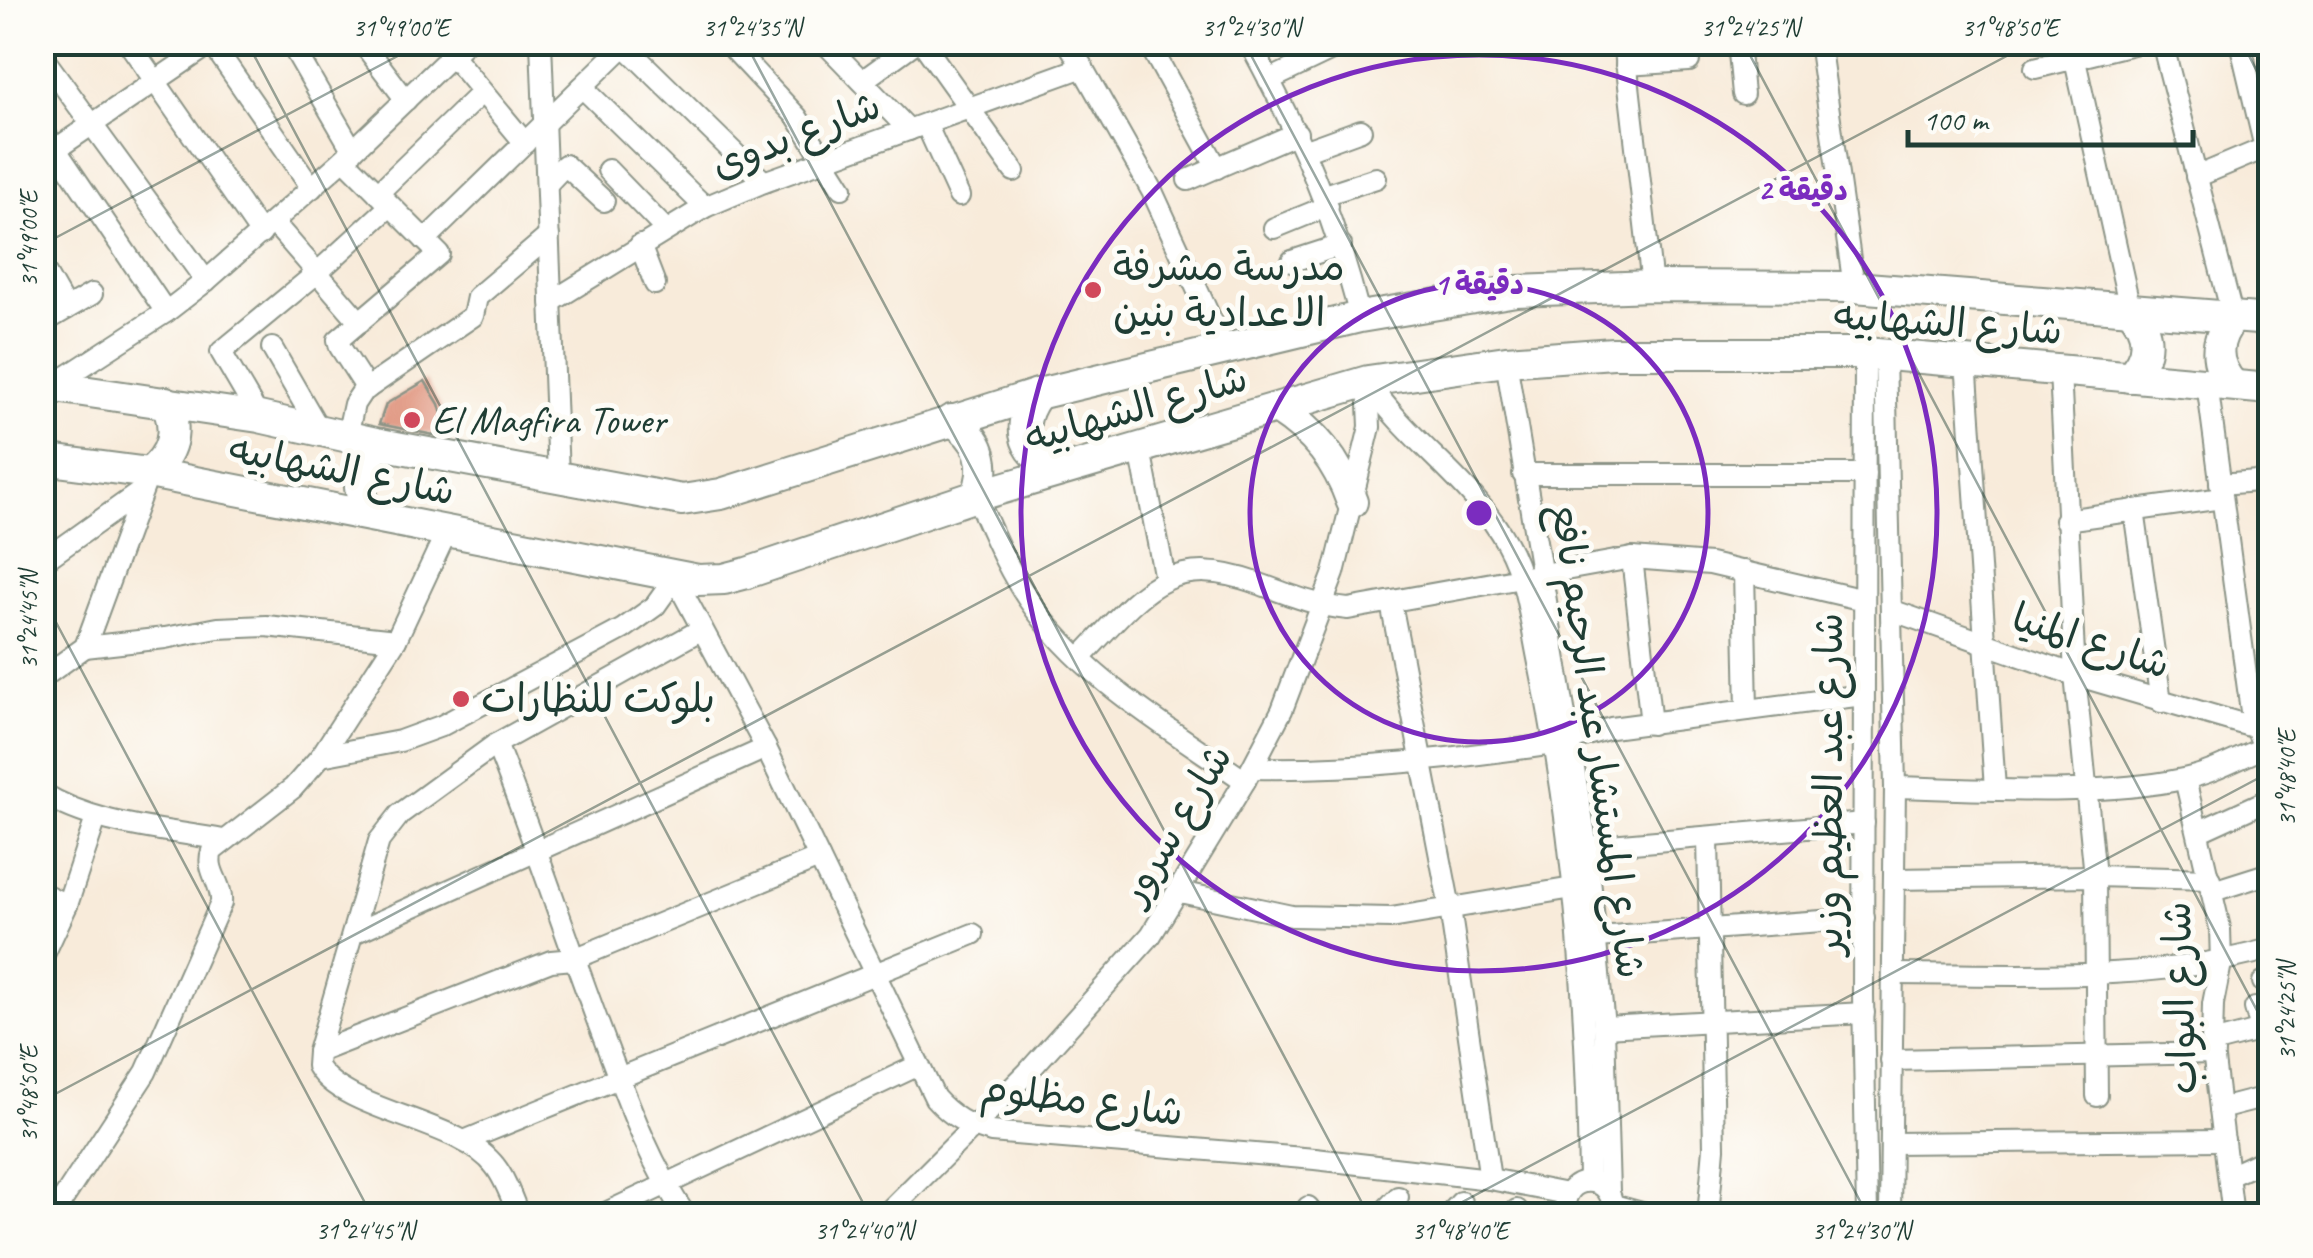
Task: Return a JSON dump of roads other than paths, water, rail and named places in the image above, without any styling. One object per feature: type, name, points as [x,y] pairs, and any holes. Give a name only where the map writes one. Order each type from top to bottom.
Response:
[{"type":"highway","name":"شارع الشهابيه","points":[[46,378],[662,498],[702,499],[1038,394],[1360,317],[1516,291],[1652,286],[1854,287],[2270,320]]},
{"type":"highway","points":[[2129,377],[2139,368],[2147,343],[2140,318],[2130,309]]},
{"type":"highway","points":[[2220,384],[2223,374],[2218,344],[2223,330],[2234,318]]},
{"type":"highway","name":"شارع الشهابيه","points":[[42,458],[145,483],[370,515],[675,578],[724,579],[1063,469],[1368,381],[1506,361],[1613,353],[1875,354],[2270,388]]},
{"type":"highway","points":[[1038,394],[1028,408],[1026,440],[1034,454],[1063,469]]},
{"type":"highway","points":[[145,483],[168,454],[172,442],[172,415],[166,402]]},
{"type":"highway","points":[[1278,409],[1298,422],[1324,448],[1344,479],[1352,502]]},
{"type":"highway","points":[[952,420],[969,433],[980,452],[983,474],[976,496]]},
{"type":"highway","points":[[370,515],[358,490],[358,476],[362,464],[380,444]]},
{"type":"street","points":[[128,42],[268,229],[317,273],[360,322]]},
{"type":"street","points":[[290,42],[349,155],[384,199],[432,247]]},
{"type":"street","points":[[362,42],[406,100]]},
{"type":"street","points":[[541,42],[558,476]]},
{"type":"street","points":[[727,42],[797,117],[842,188]]},
{"type":"street","points":[[824,42],[918,127],[959,196]]},
{"type":"street","points":[[862,80],[919,42],[1014,171]]},
{"type":"street","points":[[1068,42],[1152,191],[1224,350]]},
{"type":"street","points":[[1148,42],[1217,168]]},
{"type":"street","points":[[1249,42],[1326,200],[1360,317]]},
{"type":"street","points":[[1624,42],[1652,286]]},
{"type":"street","points":[[1738,42],[1743,94]]},
{"type":"street","points":[[1819,42],[1854,287]]},
{"type":"street","points":[[2034,68],[2072,51],[2141,42]]},
{"type":"street","points":[[2162,42],[2234,318]]},
{"type":"street","points":[[2196,177],[2265,148],[2240,42]]},
{"type":"street","points":[[56,149],[212,43],[312,188]]},
{"type":"street","points":[[367,389],[338,343],[432,247],[524,143],[626,44],[764,182]]},
{"type":"street","points":[[46,378],[166,312],[206,281],[349,155],[453,47],[482,92],[524,143]]},
{"type":"street","points":[[1270,80],[1336,48]]},
{"type":"street","points":[[2072,51],[2130,309]]},
{"type":"street","points":[[42,56],[206,281]]},
{"type":"street","points":[[1626,65],[1688,62]]},
{"type":"street","name":"شارع بدوى","points":[[551,302],[705,206],[1083,68]]},
{"type":"street","points":[[582,87],[705,206]]},
{"type":"street","points":[[259,417],[222,352],[317,273],[482,92]]},
{"type":"street","points":[[42,129],[166,312]]},
{"type":"street","points":[[1188,180],[1301,142],[1361,130]]},
{"type":"street","points":[[547,184],[564,165],[604,201]]},
{"type":"street","points":[[608,170],[665,229]]},
{"type":"street","points":[[1274,228],[1376,178]]},
{"type":"street","points":[[272,348],[334,433],[367,389],[474,316],[477,297],[549,236]]},
{"type":"street","points":[[640,245],[655,284]]},
{"type":"street","points":[[1292,261],[1341,245]]},
{"type":"street","points":[[42,267],[66,309]]},
{"type":"street","points":[[42,323],[92,294]]},
{"type":"street","name":"شارع عبد العظيم وزير","points":[[1867,1216],[1865,474],[1875,354]]},
{"type":"street","name":"شارع عبد العظيم وزير","points":[[1875,354],[1891,610],[1895,787],[1890,1216]]},
{"type":"street","points":[[1966,360],[1994,789]]},
{"type":"street","name":"شارع المستشار عبد الرحيم نافع","points":[[1506,361],[1523,474],[1531,575],[1586,847],[1604,1027],[1611,1204]]},
{"type":"street","points":[[2060,371],[2074,674],[2094,876],[2097,1096]]},
{"type":"street","name":"شارع المستشار عبد الرحيم نافع","points":[[1368,381],[1399,422],[1445,463],[1490,516],[1531,575]]},
{"type":"street","name":"شارع سرور","points":[[884,1216],[1082,1014],[1151,935],[1249,775],[1282,710],[1324,606],[1370,427],[1368,381]]},
{"type":"street","points":[[1895,787],[2087,788],[2185,779],[2265,743],[2220,491],[2220,384]]},
{"type":"street","points":[[1140,448],[1165,579]]},
{"type":"street","points":[[1523,474],[1865,474]]},
{"type":"street","points":[[2065,520],[2134,510],[2270,480]]},
{"type":"street","points":[[42,562],[145,483]]},
{"type":"street","points":[[85,646],[145,483]]},
{"type":"street","points":[[976,496],[1029,601],[1080,658],[1130,702],[1249,775],[1421,762],[1562,742],[1611,728],[1863,695]]},
{"type":"street","points":[[2134,510],[2161,702]]},
{"type":"street","points":[[52,1216],[138,1086],[222,903],[209,864],[212,851],[293,788],[321,756],[396,640],[447,531]]},
{"type":"street","points":[[1632,558],[1650,724]]},
{"type":"street","points":[[1080,658],[1143,592],[1190,571],[1233,574],[1324,606],[1348,609],[1632,558],[1710,564],[1864,600]]},
{"type":"street","points":[[1744,571],[1747,710]]},
{"type":"street","points":[[321,756],[400,742],[441,726],[623,629],[655,606],[675,578]]},
{"type":"street","name":"شارع مظلوم","points":[[675,578],[766,748],[918,1065],[935,1098],[951,1116],[992,1132],[1315,1160],[1490,1179],[1567,1194]]},
{"type":"street","points":[[1391,603],[1450,908],[1490,1179]]},
{"type":"street","name":"شارع المنيا","points":[[1891,610],[2161,702],[2265,743]]},
{"type":"street","points":[[42,678],[85,646],[218,628],[266,626],[396,640]]},
{"type":"street","points":[[519,1216],[495,1166],[479,1150],[370,1102],[333,1082],[318,1066],[318,1052],[379,841],[386,828],[496,744],[702,629]]},
{"type":"street","name":"شارع المستشار عبد الرحيم نافع","points":[[1562,742],[1588,1075],[1589,1182]]},
{"type":"street","points":[[496,744],[539,851],[619,1078],[665,1186],[686,1216]]},
{"type":"street","points":[[354,933],[766,748]]},
{"type":"street","name":"شارع البواب","points":[[2185,779],[2220,928],[2221,963],[2212,1004],[2213,1048],[2233,1216]]},
{"type":"street","points":[[42,793],[96,818],[224,840]]},
{"type":"street","points":[[2200,832],[2270,799]]},
{"type":"street","points":[[42,958],[67,905],[96,818]]},
{"type":"street","points":[[1586,847],[1864,824]]},
{"type":"street","points":[[1708,838],[1714,1148],[1708,1216]]},
{"type":"street","points":[[318,1052],[551,961],[574,959],[819,858]]},
{"type":"street","points":[[1894,880],[2094,876],[2211,885],[2270,873]]},
{"type":"street","points":[[1180,892],[1292,916],[1390,918],[1574,888]]},
{"type":"street","points":[[42,893],[67,905]]},
{"type":"street","points":[[1597,937],[1864,918]]},
{"type":"street","points":[[464,1142],[973,934]]},
{"type":"street","points":[[1864,948],[1875,953],[1893,952]]},
{"type":"street","points":[[1604,1027],[1864,1004],[1875,992],[1892,985],[2221,963],[2270,949]]},
{"type":"street","points":[[1892,1060],[2097,1056],[2213,1048],[2266,1029],[2255,1008]]},
{"type":"street","points":[[599,1216],[918,1065]]},
{"type":"street","points":[[2220,1108],[2270,1096]]},
{"type":"street","points":[[1890,1143],[2224,1140]]},
{"type":"street","points":[[2228,1176],[2270,1157]]},
{"type":"street","points":[[1566,1216],[1567,1194],[1574,1186],[1589,1182],[1598,1183],[1611,1204],[1653,1216]]},
{"type":"street","points":[[1380,1216],[1398,1196]]},
{"type":"place","name":"مدرسة مشرفة الاعدادية بنين","points":[[1093,290]]},
{"type":"place","name":"El Magfira Tower","points":[[412,420]]},
{"type":"place","name":"بلوكت للنظارات","points":[[461,699]]}]
